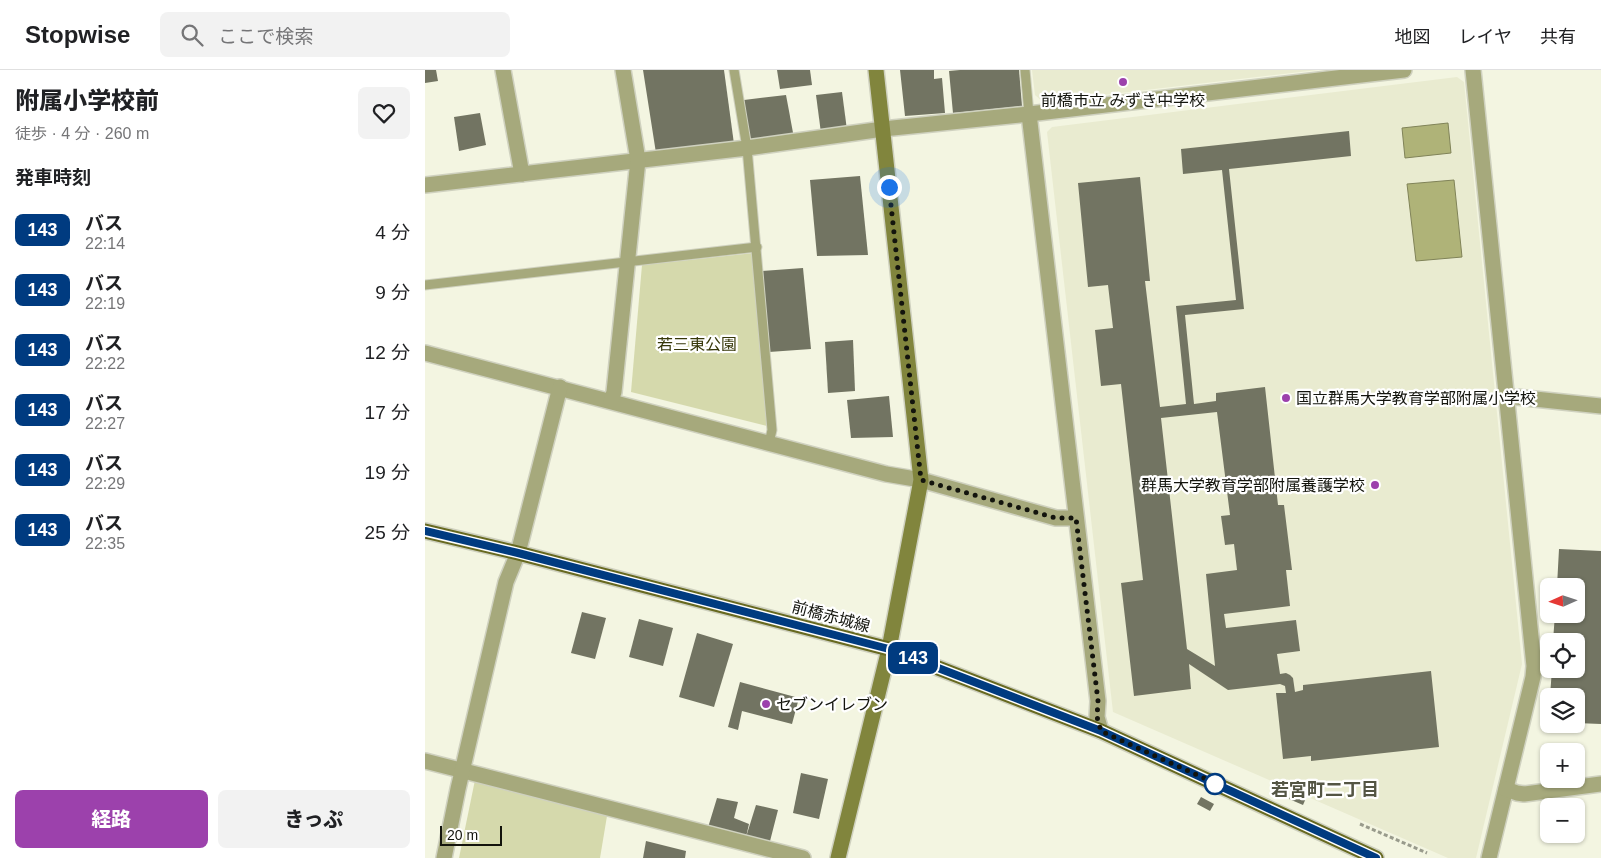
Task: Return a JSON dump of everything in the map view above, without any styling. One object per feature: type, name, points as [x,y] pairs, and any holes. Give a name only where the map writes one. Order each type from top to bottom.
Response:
[{"type":"main road","name":"前橋赤城線","points":[[425,531],[518,553],[889,649],[1101,731],[1376,858]]},
{"type":"street","points":[[503,70],[521,174]]},
{"type":"street","points":[[611,401],[614,392],[638,160],[623,70]]},
{"type":"street","points":[[838,858],[889,649],[921,480],[877,70]]},
{"type":"street","points":[[425,185],[747,148],[883,129],[1029,114],[1404,70]]},
{"type":"street","points":[[1473,70],[1534,666],[1533,677],[1489,858]]},
{"type":"street","points":[[1029,114],[1098,701],[1097,717],[1101,731]]},
{"type":"street","points":[[425,353],[886,474],[921,480],[1056,518],[1076,518]]},
{"type":"street","points":[[444,858],[506,582],[518,553],[561,388]]},
{"type":"street","points":[[1507,397],[1601,406]]},
{"type":"street","points":[[425,761],[803,858]]},
{"type":"street","points":[[1506,789],[1524,794],[1601,784]]},
{"type":"lane","points":[[734,70],[747,148],[757,247],[772,430],[769,443]]},
{"type":"lane","points":[[1025,70],[1029,114]]},
{"type":"lane","points":[[425,285],[757,247]]},
{"type":"path","points":[[1360,824],[1427,853]]},
{"type":"shaded area","name":"前橋市立 みずき中学校","points":[[1032,70],[1318,70],[1043,102],[1035,95]]},
{"type":"shaded area","name":"国立群馬大学教育学部附属小学校","points":[[1457,77],[1464,82],[1522,664],[1476,858],[1448,858],[1113,712],[1047,132],[1052,127]]},
{"type":"shaded area","points":[[1448,123],[1451,153],[1405,158],[1402,128]]},
{"type":"shaded area","points":[[1454,180],[1462,257],[1416,261],[1407,184]]},
{"type":"green space","name":"若三東公園","points":[[754,253],[767,426],[631,392],[642,265]]},
{"type":"green space","points":[[475,780],[607,816],[600,858],[459,858]]},
{"type":"building","points":[[425,70],[436,70],[438,81],[425,83]]},
{"type":"building","points":[[643,70],[724,70],[734,144],[656,153]]},
{"type":"building","points":[[777,70],[810,70],[812,85],[780,89]]},
{"type":"building","points":[[900,70],[934,70],[934,79],[942,78],[945,113],[905,116]]},
{"type":"building","points":[[1019,70],[1022,106],[953,113],[949,71]]},
{"type":"building","points":[[842,92],[847,130],[821,133],[816,95]]},
{"type":"building","points":[[786,95],[794,138],[750,143],[744,100]]},
{"type":"building","points":[[480,113],[486,145],[459,151],[454,117]]},
{"type":"building","points":[[1349,131],[1351,156],[1229,169],[1244,309],[1185,315],[1194,404],[1216,401],[1216,393],[1265,387],[1278,505],[1284,505],[1292,570],[1286,570],[1290,606],[1224,614],[1226,628],[1296,620],[1300,651],[1277,654],[1280,674],[1286,673],[1293,678],[1295,692],[1303,690],[1303,685],[1431,671],[1439,747],[1311,761],[1311,756],[1283,759],[1276,693],[1286,693],[1285,686],[1280,684],[1228,690],[1189,664],[1191,689],[1134,696],[1121,583],[1143,580],[1121,384],[1101,386],[1095,330],[1113,328],[1108,285],[1088,287],[1078,183],[1140,177],[1150,281],[1145,281],[1160,407],[1186,404],[1176,306],[1236,300],[1222,170],[1183,174],[1181,149]],"holes":[[[1217,412],[1230,515],[1221,516],[1225,545],[1234,544],[1237,570],[1206,574],[1215,666],[1187,649],[1161,418]]]},
{"type":"building","points":[[860,176],[868,255],[817,256],[810,180]]},
{"type":"building","points":[[803,268],[811,349],[769,352],[762,271]]},
{"type":"building","points":[[853,340],[855,391],[828,393],[825,342]]},
{"type":"building","points":[[889,396],[893,437],[851,438],[847,400]]},
{"type":"building","points":[[1559,549],[1601,551],[1601,724],[1585,723],[1585,688],[1551,688],[1551,678],[1585,678],[1585,633],[1554,633],[1554,623],[1585,623],[1585,578],[1557,578]]},
{"type":"building","points":[[582,612],[606,618],[595,659],[571,653]]},
{"type":"building","points":[[639,619],[673,628],[663,666],[629,657]]},
{"type":"building","points":[[697,633],[733,644],[714,707],[679,697]]},
{"type":"building","name":"セブンイレブン","points":[[740,682],[799,698],[792,724],[742,711],[738,730],[728,727]]},
{"type":"building","points":[[801,773],[828,779],[819,819],[793,813]]},
{"type":"building","points":[[1292,792],[1306,798],[1303,805],[1289,799]]},
{"type":"building","points":[[1201,797],[1214,804],[1210,811],[1197,804]]},
{"type":"building","points":[[717,798],[738,802],[734,818],[749,824],[746,837],[756,805],[778,810],[768,849],[706,834]]},
{"type":"building","points":[[646,841],[686,851],[685,858],[643,858]]},
{"type":"bus line","name":"143","points":[[425,531],[518,553],[889,649],[1101,731],[1376,858]]},
{"type":"place","name":"前橋市立 みずき中学校","points":[[1123,82]]},
{"type":"place","name":"国立群馬大学教育学部附属小学校","points":[[1286,398]]},
{"type":"place","name":"群馬大学教育学部附属養護学校","points":[[1375,485]]},
{"type":"place","name":"セブンイレブン","points":[[766,704]]},
{"type":"district","name":"若宮町二丁目","points":[[1325,790]]},
{"type":"route","points":[[889,187],[921,480],[1056,518],[1076,518],[1098,701],[1097,717],[1101,731],[1221,786],[1215,784]]}]
